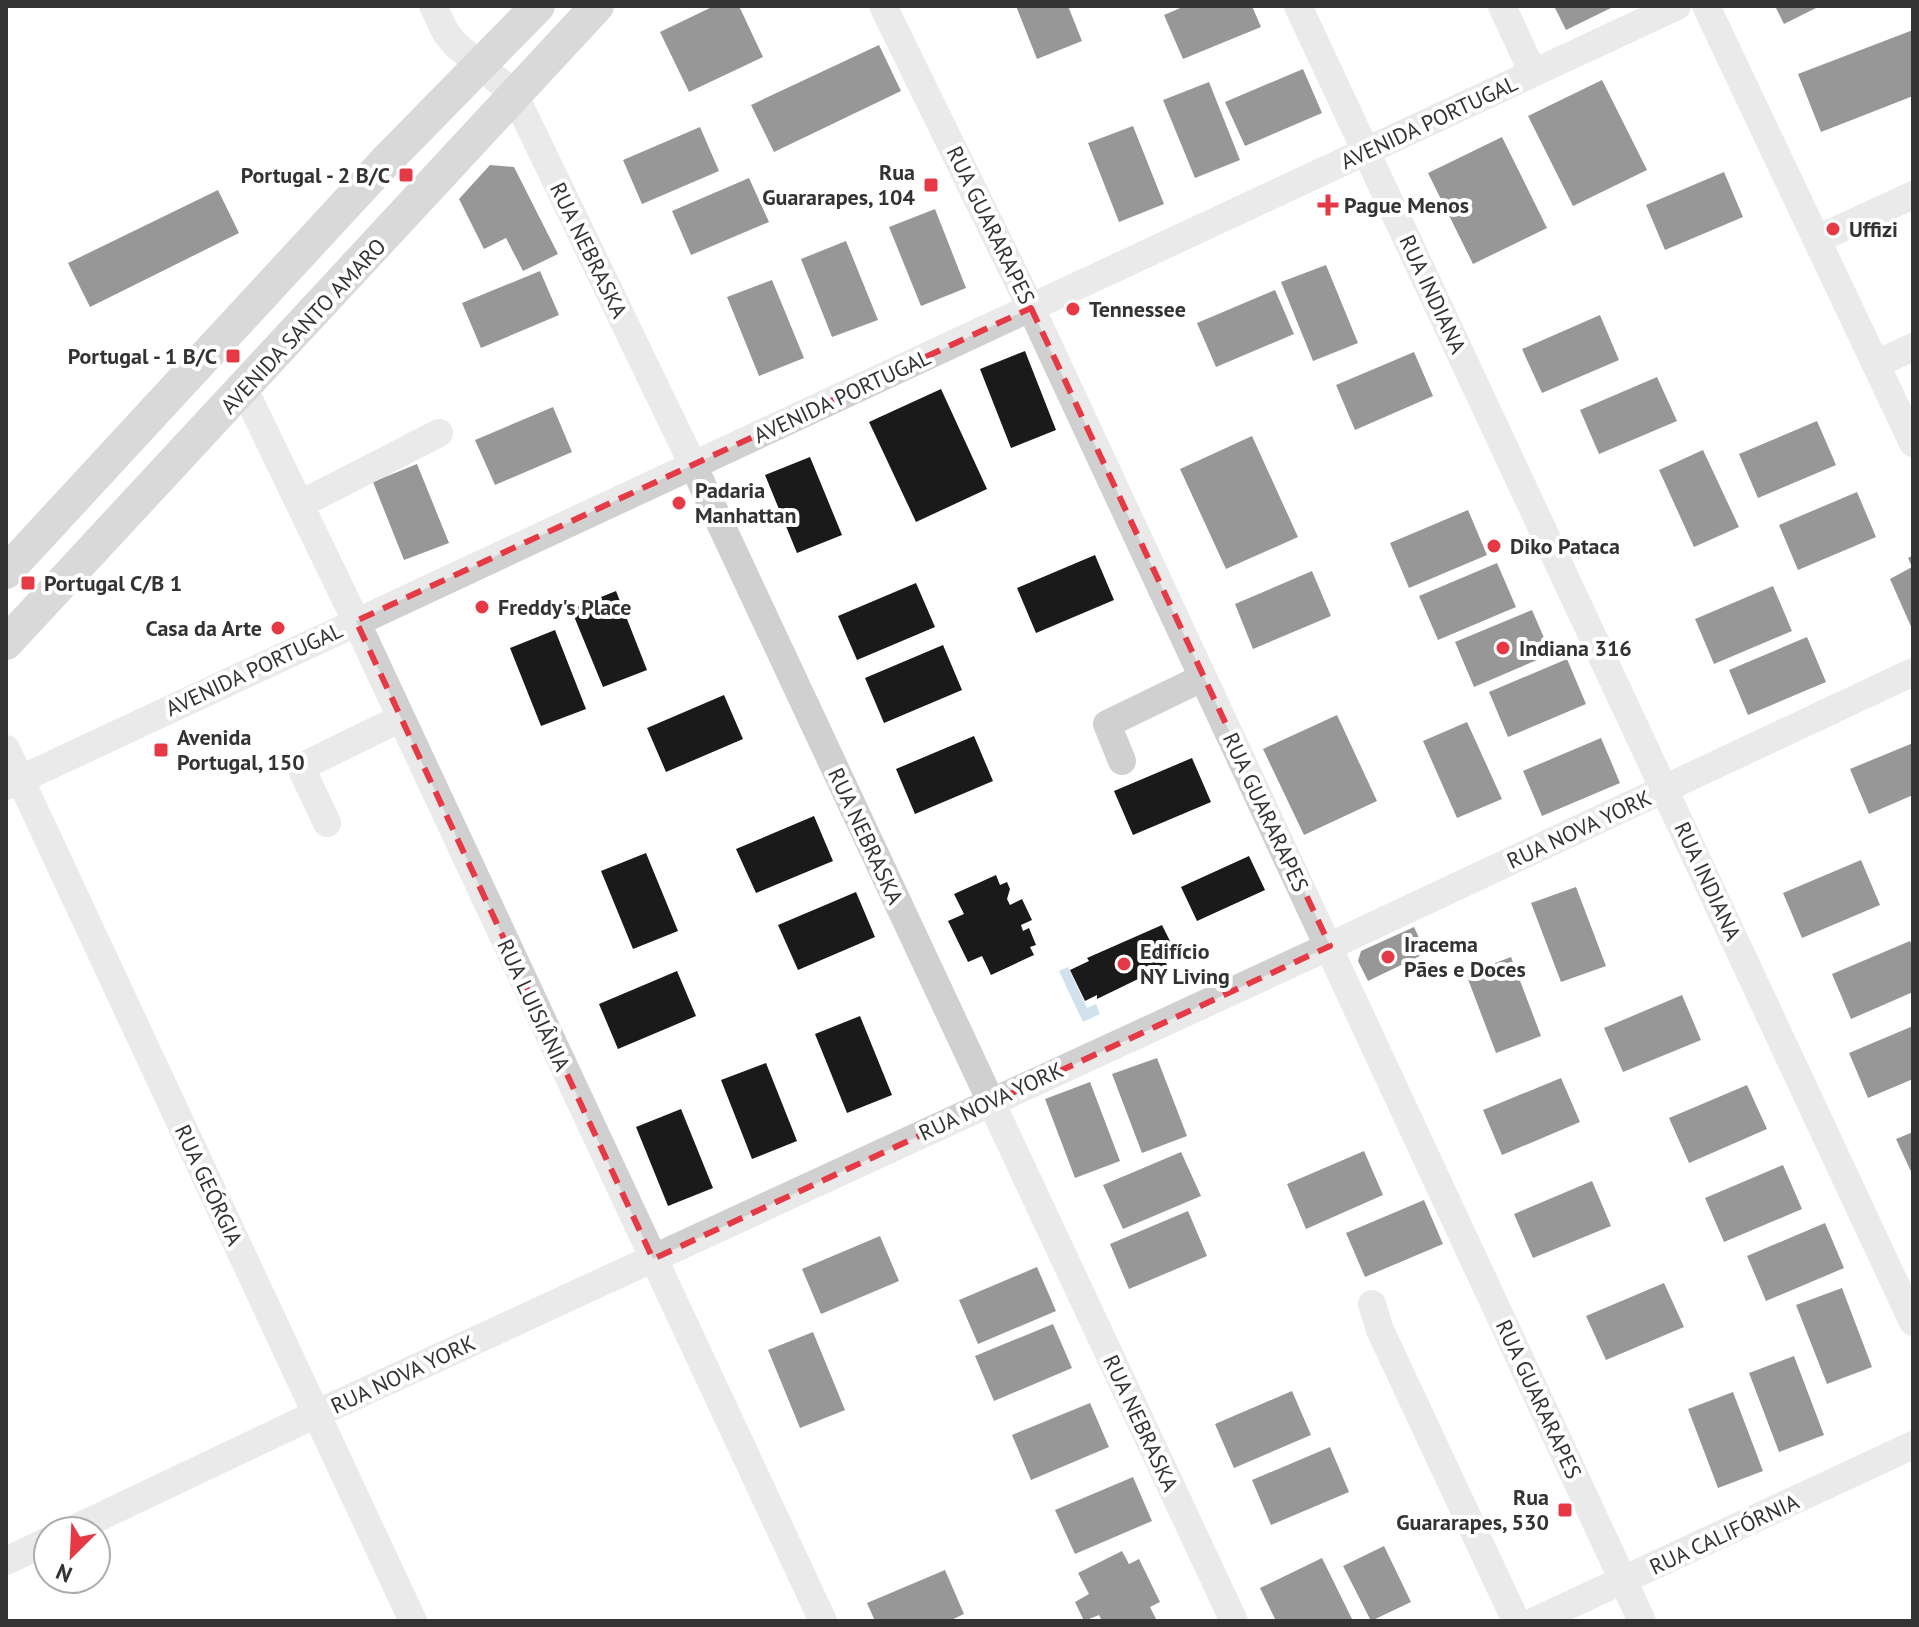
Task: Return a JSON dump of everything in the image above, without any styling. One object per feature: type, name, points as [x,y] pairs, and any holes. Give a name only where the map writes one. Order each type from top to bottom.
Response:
[{"type":"main road","points":[[6,572],[146,418],[538,6]]},
{"type":"main road","name":"AVENIDA SANTO AMARO","points":[[6,643],[597,6]]},
{"type":"street","name":"RUA NEBRASKA","points":[[433,6],[446,33],[456,45],[514,94],[693,465],[1234,1621]]},
{"type":"street","name":"RUA GUARARAPES","points":[[883,6],[1031,308],[1642,1621]]},
{"type":"street","name":"RUA INDIANA","points":[[1298,6],[1913,1322]]},
{"type":"street","points":[[1502,6],[1533,73]]},
{"type":"street","name":"AVENIDA PORTUGAL","points":[[13,783],[1677,6]]},
{"type":"street","points":[[1706,6],[1913,443]]},
{"type":"street","points":[[1818,239],[1913,195]]},
{"type":"street","points":[[1876,364],[1913,347]]},
{"type":"street","name":"RUA LUISIÂNIA","points":[[244,389],[356,621],[823,1621]]},
{"type":"street","points":[[301,504],[439,433]]},
{"type":"street","name":"RUA NOVA YORK","points":[[104,1515],[1913,672]]},
{"type":"street","points":[[1122,761],[1107,724],[1202,678]]},
{"type":"street","points":[[327,823],[303,772],[305,765],[401,718]]},
{"type":"street","name":"RUA GEÓRGIA","points":[[6,749],[13,783],[413,1621]]},
{"type":"street","points":[[1372,1304],[1380,1330],[1516,1621]]},
{"type":"street","name":"RUA CALIFÓRNIA","points":[[1535,1621],[1913,1445]]},
{"type":"street","points":[[6,1561],[32,1549]]},
{"type":"highlighted area","points":[[1031,308],[1330,946],[653,1259],[356,621]]},
{"type":"water","points":[[1068,967],[1087,1008],[1096,1004],[1100,1014],[1083,1022],[1059,971]]},
{"type":"building","points":[[714,6],[739,6],[763,57],[689,92],[660,32]]},
{"type":"building","points":[[1016,6],[1068,6],[1082,41],[1037,59]]},
{"type":"building","points":[[1185,6],[1252,6],[1261,27],[1183,59],[1164,15]]},
{"type":"building","points":[[1554,6],[1615,6],[1566,30]]},
{"type":"building","points":[[1775,6],[1820,6],[1784,24]]},
{"type":"building","points":[[1913,30],[1913,96],[1821,132],[1798,74]]},
{"type":"building","points":[[879,45],[901,91],[774,152],[751,105]]},
{"type":"building","points":[[1303,69],[1322,113],[1245,146],[1225,102]]},
{"type":"building","points":[[1602,80],[1647,170],[1573,206],[1528,116]]},
{"type":"building","points":[[1209,82],[1240,160],[1195,178],[1163,100]]},
{"type":"building","points":[[1133,126],[1164,204],[1119,222],[1088,143]]},
{"type":"building","points":[[700,127],[719,171],[642,204],[623,160]]},
{"type":"building","points":[[1502,137],[1547,228],[1473,264],[1428,173]]},
{"type":"building","points":[[490,165],[514,167],[558,254],[523,271],[506,238],[484,249],[459,199]]},
{"type":"building","points":[[1724,172],[1743,217],[1665,250],[1646,205]]},
{"type":"building","points":[[749,178],[769,222],[691,255],[672,211]]},
{"type":"building","points":[[218,190],[239,233],[90,307],[68,263]]},
{"type":"building","points":[[935,209],[966,288],[921,306],[889,227]]},
{"type":"building","points":[[846,241],[878,320],[832,337],[801,259]]},
{"type":"building","points":[[1326,265],[1358,343],[1313,361],[1281,282]]},
{"type":"building","points":[[540,271],[559,315],[481,348],[462,303]]},
{"type":"building","points":[[772,280],[804,358],[759,376],[727,297]]},
{"type":"building","points":[[1275,290],[1294,334],[1216,367],[1197,323]]},
{"type":"building","points":[[1600,315],[1619,360],[1542,393],[1522,349]]},
{"type":"building","points":[[1025,351],[1056,430],[1011,448],[980,369]]},
{"type":"building","points":[[1414,352],[1433,396],[1355,430],[1336,385]]},
{"type":"building","points":[[1657,377],[1677,421],[1599,454],[1580,410]]},
{"type":"building","points":[[941,389],[987,489],[916,522],[869,422]]},
{"type":"building","points":[[553,407],[572,452],[495,485],[475,440]]},
{"type":"building","points":[[1817,421],[1836,465],[1758,498],[1739,454]]},
{"type":"building","points":[[1252,436],[1298,537],[1226,569],[1180,469]]},
{"type":"building","points":[[1703,450],[1739,527],[1694,547],[1659,470]]},
{"type":"building","points":[[810,457],[842,535],[797,553],[765,475]]},
{"type":"building","points":[[417,464],[449,543],[404,560],[373,482]]},
{"type":"building","points":[[1857,492],[1876,537],[1798,570],[1779,525]]},
{"type":"building","points":[[1468,510],[1487,555],[1409,588],[1390,543]]},
{"type":"building","points":[[1095,555],[1114,600],[1036,633],[1017,588]]},
{"type":"building","points":[[1913,555],[1913,631],[1890,579],[1912,567],[1908,558]]},
{"type":"building","points":[[1497,563],[1516,607],[1438,640],[1419,596]]},
{"type":"building","points":[[1312,571],[1331,616],[1253,649],[1235,604]]},
{"type":"building","points":[[916,583],[935,627],[857,660],[838,616]]},
{"type":"building","points":[[1773,586],[1792,631],[1714,664],[1695,619]]},
{"type":"building","points":[[616,591],[647,670],[603,687],[571,609]]},
{"type":"building","name":"Indiana 316","points":[[1532,610],[1551,654],[1474,687],[1455,642]]},
{"type":"building","points":[[555,630],[586,709],[541,726],[510,648]]},
{"type":"building","points":[[1807,637],[1826,682],[1748,715],[1729,670]]},
{"type":"building","points":[[943,645],[962,690],[884,723],[865,678]]},
{"type":"building","points":[[1567,659],[1586,704],[1508,737],[1489,692]]},
{"type":"building","points":[[724,695],[743,739],[666,772],[647,728]]},
{"type":"building","points":[[1337,715],[1377,801],[1304,835],[1263,749]]},
{"type":"building","points":[[1467,722],[1502,799],[1457,818],[1423,741]]},
{"type":"building","points":[[974,736],[993,781],[915,814],[896,769]]},
{"type":"building","points":[[1601,738],[1620,783],[1542,816],[1523,771]]},
{"type":"building","points":[[1913,743],[1913,795],[1869,814],[1850,769]]},
{"type":"building","points":[[1192,758],[1211,802],[1133,835],[1114,791]]},
{"type":"building","points":[[814,816],[833,861],[756,893],[736,849]]},
{"type":"building","points":[[646,853],[678,931],[633,949],[601,871]]},
{"type":"building","points":[[1249,856],[1265,890],[1197,921],[1181,887]]},
{"type":"building","points":[[1861,860],[1880,905],[1802,938],[1783,893]]},
{"type":"building","points":[[996,875],[1000,885],[1007,882],[1010,905],[1022,899],[1032,920],[1021,925],[1023,931],[1029,928],[1036,945],[1030,947],[1034,955],[991,975],[982,956],[968,962],[948,921],[964,914],[954,894]]},
{"type":"building","points":[[1576,887],[1606,966],[1561,982],[1531,903]]},
{"type":"building","points":[[856,892],[875,937],[798,970],[778,925]]},
{"type":"building","name":"Edifício NY Living","points":[[1162,925],[1178,957],[1097,999],[1097,995],[1085,1001],[1070,970],[1089,961],[1087,958]]},
{"type":"building","name":"Iracema Pães e Doces","points":[[1414,927],[1426,953],[1368,981],[1358,961],[1361,951]]},
{"type":"building","points":[[1910,941],[1913,949],[1913,992],[1851,1019],[1832,974]]},
{"type":"building","points":[[1511,957],[1541,1036],[1496,1053],[1466,974]]},
{"type":"building","points":[[677,971],[696,1016],[618,1049],[599,1004]]},
{"type":"building","points":[[1682,995],[1701,1040],[1623,1072],[1604,1028]]},
{"type":"building","points":[[860,1016],[892,1095],[847,1113],[815,1034]]},
{"type":"building","points":[[1913,1026],[1913,1079],[1868,1098],[1849,1053]]},
{"type":"building","points":[[1157,1058],[1187,1136],[1142,1153],[1112,1074]]},
{"type":"building","points":[[766,1063],[797,1141],[752,1159],[721,1080]]},
{"type":"building","points":[[1561,1078],[1580,1122],[1502,1155],[1483,1110]]},
{"type":"building","points":[[1090,1082],[1120,1161],[1075,1178],[1045,1099]]},
{"type":"building","points":[[1747,1085],[1767,1129],[1689,1163],[1669,1118]]},
{"type":"building","points":[[681,1109],[713,1188],[668,1206],[636,1127]]},
{"type":"building","points":[[1913,1132],[1913,1176],[1896,1139]]},
{"type":"building","points":[[1364,1151],[1383,1195],[1306,1229],[1287,1184]]},
{"type":"building","points":[[1181,1152],[1201,1196],[1123,1229],[1103,1185]]},
{"type":"building","points":[[1783,1165],[1802,1209],[1724,1242],[1705,1198]]},
{"type":"building","points":[[1592,1181],[1611,1226],[1533,1258],[1514,1214]]},
{"type":"building","points":[[1424,1200],[1443,1244],[1365,1277],[1346,1233]]},
{"type":"building","points":[[1188,1211],[1207,1256],[1129,1289],[1110,1244]]},
{"type":"building","points":[[1825,1223],[1844,1268],[1766,1301],[1747,1256]]},
{"type":"building","points":[[880,1236],[899,1281],[821,1314],[802,1269]]},
{"type":"building","points":[[1037,1267],[1056,1311],[978,1344],[959,1300]]},
{"type":"building","points":[[1664,1283],[1684,1327],[1606,1360],[1586,1316]]},
{"type":"building","points":[[1842,1288],[1872,1367],[1827,1384],[1796,1305]]},
{"type":"building","points":[[1053,1324],[1072,1368],[994,1401],[975,1356]]},
{"type":"building","points":[[813,1332],[845,1410],[800,1428],[768,1350]]},
{"type":"building","points":[[1794,1356],[1824,1435],[1779,1452],[1749,1373]]},
{"type":"building","points":[[1292,1391],[1311,1435],[1234,1468],[1215,1424]]},
{"type":"building","points":[[1733,1392],[1763,1471],[1718,1488],[1688,1409]]},
{"type":"building","points":[[1090,1403],[1109,1447],[1031,1480],[1012,1435]]},
{"type":"building","points":[[1330,1447],[1349,1492],[1271,1525],[1252,1480]]},
{"type":"building","points":[[1133,1477],[1152,1521],[1075,1554],[1055,1510]]},
{"type":"building","points":[[1384,1546],[1411,1602],[1371,1621],[1343,1566]]},
{"type":"building","points":[[1122,1551],[1129,1564],[1139,1559],[1160,1602],[1150,1607],[1157,1621],[1102,1621],[1099,1615],[1084,1621],[1075,1602],[1089,1594],[1078,1573]]},
{"type":"building","points":[[1322,1558],[1353,1621],[1276,1621],[1260,1588]]},
{"type":"building","points":[[945,1570],[964,1614],[949,1621],[875,1621],[867,1603]]},
{"type":"place","name":"Portugal - 2 B/C","points":[[406,175]]},
{"type":"place","name":"Rua Guararapes, 104","points":[[931,185]]},
{"type":"place","name":"Pague Menos","points":[[1328,205]]},
{"type":"place","name":"Uffizi","points":[[1833,229]]},
{"type":"place","name":"Tennessee","points":[[1073,309]]},
{"type":"place","name":"Portugal - 1 B/C","points":[[233,356]]},
{"type":"place","name":"Padaria Manhattan","points":[[679,503]]},
{"type":"place","name":"Diko Pataca","points":[[1494,546]]},
{"type":"place","name":"Portugal C/B 1","points":[[28,583]]},
{"type":"place","name":"Freddy's Place","points":[[482,607]]},
{"type":"place","name":"Casa da Arte","points":[[278,628]]},
{"type":"place","name":"Indiana 316","points":[[1503,648]]},
{"type":"place","name":"Avenida Portugal, 150","points":[[161,750]]},
{"type":"place","name":"Iracema Pães e Doces","points":[[1388,957]]},
{"type":"place","name":"Edifício NY Living","points":[[1124,964]]},
{"type":"place","name":"Rua Guararapes, 530","points":[[1565,1510]]}]
